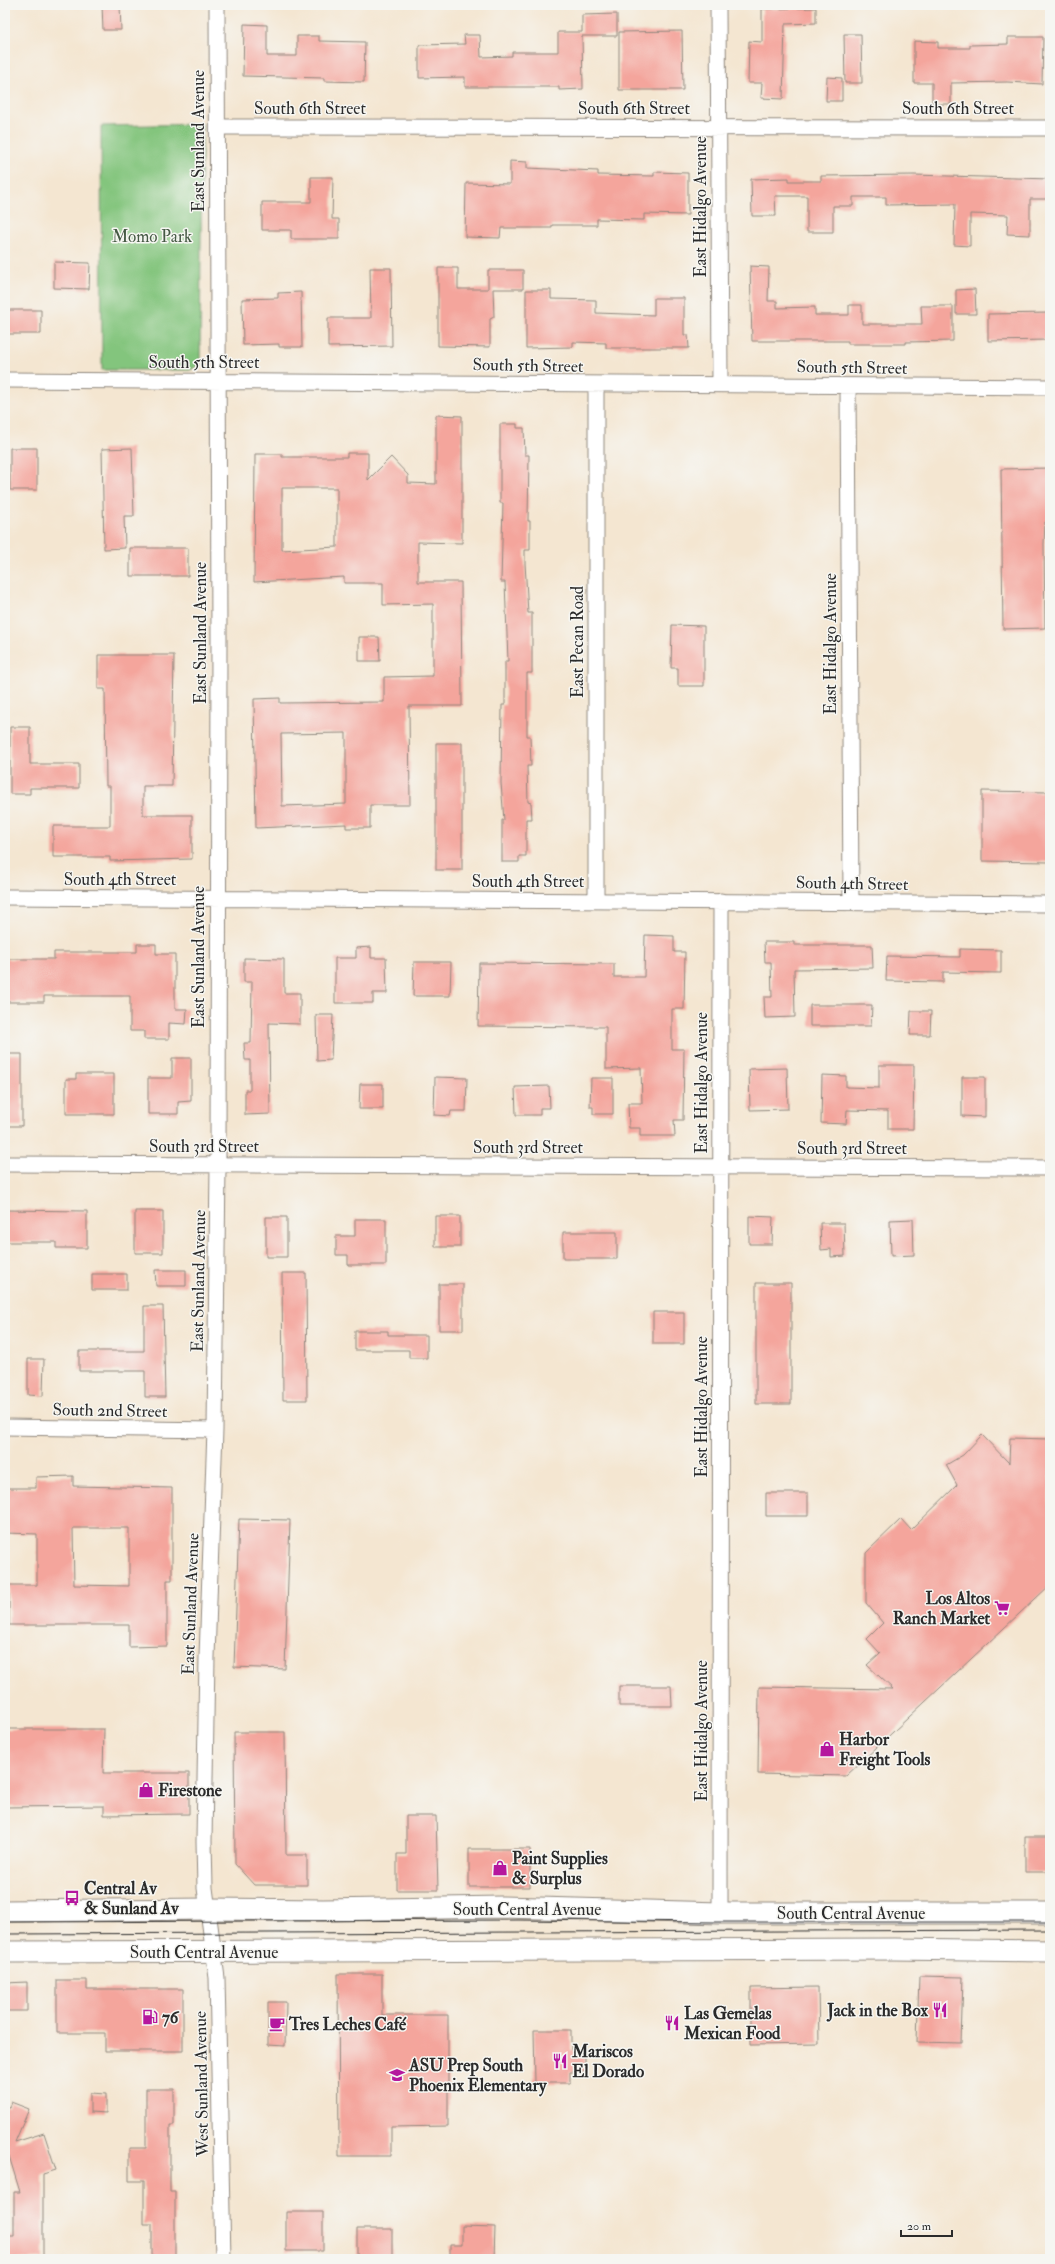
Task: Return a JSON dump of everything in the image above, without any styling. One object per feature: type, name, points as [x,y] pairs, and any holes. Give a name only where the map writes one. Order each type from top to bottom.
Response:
[{"type":"main road","name":"South Central Avenue","points":[[5,1911],[209,1909],[323,1910],[502,1907],[720,1913],[1050,1913]]},
{"type":"main road","name":"South Central Avenue","points":[[5,1952],[895,1949],[1050,1951]]},
{"type":"street","name":"East Sunland Avenue","points":[[209,1909],[205,1888],[204,1840],[207,1649],[215,1430],[218,1165],[217,899],[219,639],[217,5]]},
{"type":"street","name":"East Hidalgo Avenue","points":[[718,5],[720,384]]},
{"type":"street","name":"South 6th Street","points":[[218,127],[1050,128]]},
{"type":"street","name":"South 5th Street","points":[[5,380],[1050,387]]},
{"type":"street","name":"East Pecan Road","points":[[596,385],[596,900]]},
{"type":"street","name":"East Hidalgo Avenue","points":[[848,386],[851,902]]},
{"type":"street","name":"South 4th Street","points":[[5,898],[596,900],[1050,904]]},
{"type":"street","name":"East Hidalgo Avenue","points":[[720,1913],[721,901]]},
{"type":"street","name":"South 3rd Street","points":[[5,1164],[1050,1168]]},
{"type":"street","name":"South 2nd Street","points":[[5,1427],[215,1430]]},
{"type":"street","name":"West Sunland Avenue","points":[[209,1909],[217,1978],[223,2259]]},
{"type":"green space","name":"Momo Park","points":[[202,124],[200,365],[190,370],[102,370],[101,126]]},
{"type":"building","points":[[102,5],[120,5],[121,30],[103,30]]},
{"type":"building","points":[[816,8],[816,23],[785,24],[783,99],[761,98],[762,83],[748,83],[749,41],[762,42],[762,9]]},
{"type":"building","points":[[617,14],[617,36],[582,36],[583,89],[559,90],[559,87],[465,87],[465,77],[419,78],[419,45],[465,44],[464,35],[480,35],[481,57],[512,56],[512,52],[558,52],[558,32],[582,32],[582,15]]},
{"type":"building","points":[[244,24],[267,25],[267,56],[297,56],[297,36],[319,36],[319,41],[365,42],[364,82],[324,81],[324,78],[243,76]]},
{"type":"building","points":[[682,31],[683,90],[619,90],[619,32]]},
{"type":"building","points":[[844,34],[861,34],[862,83],[845,83]]},
{"type":"building","points":[[1008,37],[1043,37],[1042,84],[1007,82],[951,83],[951,104],[932,104],[932,83],[914,83],[914,41],[938,42],[938,48],[970,48],[970,45],[1008,44]]},
{"type":"building","points":[[827,77],[842,78],[842,101],[826,101]]},
{"type":"building","points":[[510,161],[527,162],[527,168],[598,171],[598,175],[654,176],[654,172],[688,173],[688,215],[644,214],[644,220],[597,219],[597,225],[552,225],[552,228],[501,228],[500,238],[465,237],[466,183],[510,184]]},
{"type":"building","points":[[914,175],[1050,179],[1050,199],[1030,199],[1030,235],[1007,234],[1008,215],[970,214],[970,246],[954,245],[955,204],[886,205],[886,197],[853,197],[853,206],[833,206],[833,232],[807,232],[807,196],[775,196],[776,216],[752,216],[751,179],[789,178],[789,181],[821,181],[821,176]]},
{"type":"building","points":[[311,177],[333,177],[332,219],[339,219],[339,239],[291,239],[291,230],[262,230],[262,202],[311,202]]},
{"type":"building","points":[[54,262],[90,263],[89,289],[54,288]]},
{"type":"building","points":[[750,266],[769,267],[768,301],[777,301],[777,308],[815,307],[815,315],[849,315],[849,305],[862,305],[862,324],[922,324],[921,306],[953,306],[953,341],[906,342],[906,344],[848,344],[848,341],[752,341]]},
{"type":"building","points":[[370,268],[391,268],[392,346],[328,347],[328,318],[371,318]]},
{"type":"building","points":[[438,268],[458,268],[458,289],[488,289],[488,270],[523,270],[523,289],[493,289],[494,317],[490,319],[490,347],[438,346]]},
{"type":"building","points":[[975,289],[976,314],[956,314],[956,290]]},
{"type":"building","points":[[526,290],[551,290],[551,299],[596,300],[596,313],[654,315],[654,298],[684,298],[684,335],[688,335],[689,348],[606,348],[606,343],[573,342],[573,347],[526,348]]},
{"type":"building","points":[[301,292],[302,347],[279,347],[279,344],[243,345],[242,299],[278,298],[278,293]]},
{"type":"building","points":[[8,310],[41,310],[41,334],[8,334]]},
{"type":"building","points":[[1050,313],[1050,340],[988,341],[988,314]]},
{"type":"building","points":[[436,415],[462,416],[462,543],[418,542],[418,582],[461,582],[462,706],[409,706],[410,805],[370,805],[370,828],[346,828],[346,824],[256,828],[254,699],[280,698],[280,703],[384,702],[384,677],[433,676],[433,604],[383,605],[383,583],[344,583],[344,577],[254,582],[255,454],[282,454],[282,457],[347,457],[347,453],[368,453],[368,480],[391,457],[408,475],[408,483],[436,484]],"holes":[[[282,488],[337,488],[337,547],[282,550]],[[346,733],[346,804],[282,806],[281,734]]]},
{"type":"building","points":[[500,424],[517,424],[517,428],[524,428],[525,455],[529,455],[528,521],[530,521],[530,550],[525,550],[525,563],[528,613],[532,613],[532,673],[527,673],[527,736],[530,736],[531,766],[527,766],[528,802],[531,803],[532,819],[526,819],[526,856],[519,856],[519,862],[502,862],[502,820],[504,820],[501,783],[502,705],[505,705],[505,661],[508,661],[505,582],[501,582],[503,503],[500,503]]},
{"type":"building","points":[[10,448],[37,448],[37,490],[10,490]]},
{"type":"building","points":[[132,448],[134,516],[124,516],[125,548],[104,549],[102,449]]},
{"type":"building","points":[[1050,468],[1050,521],[1045,522],[1044,544],[1045,628],[1003,629],[1001,469]]},
{"type":"building","points":[[130,548],[188,548],[188,576],[130,576]]},
{"type":"building","points":[[672,625],[704,626],[704,686],[678,686],[678,668],[671,668]]},
{"type":"building","points":[[359,637],[379,637],[380,661],[359,661]]},
{"type":"building","points":[[98,655],[174,655],[172,786],[143,786],[143,815],[192,815],[192,859],[110,861],[110,857],[53,857],[53,826],[110,826],[110,786],[106,786],[105,689],[98,689]]},
{"type":"building","points":[[10,727],[30,727],[30,764],[79,764],[79,788],[30,788],[30,794],[10,794]]},
{"type":"building","points":[[436,743],[462,743],[462,870],[436,870]]},
{"type":"building","points":[[982,791],[1050,792],[1050,862],[982,861]]},
{"type":"building","points":[[645,935],[674,936],[674,952],[685,952],[684,1009],[672,1009],[672,1049],[684,1049],[683,1120],[674,1120],[675,1136],[640,1136],[640,1128],[629,1128],[628,1103],[642,1103],[641,1068],[606,1069],[606,1027],[478,1026],[479,963],[614,964],[614,977],[644,977]]},
{"type":"building","points":[[764,942],[794,942],[794,945],[872,945],[873,968],[794,969],[795,1017],[765,1018],[764,997],[772,997],[771,962],[765,962]]},
{"type":"building","points":[[137,944],[156,944],[156,954],[175,954],[175,1009],[187,1009],[186,1024],[169,1023],[169,1039],[144,1039],[144,1031],[130,1031],[130,996],[44,996],[44,1002],[5,1002],[5,959],[54,959],[54,952],[137,952]]},
{"type":"building","points":[[371,947],[371,958],[386,958],[387,993],[373,993],[373,1003],[335,1003],[335,958],[356,958],[356,948]]},
{"type":"building","points":[[960,949],[1001,950],[1001,973],[943,972],[943,982],[886,981],[887,956],[960,957]]},
{"type":"building","points":[[244,958],[284,959],[284,993],[300,993],[300,1024],[269,1023],[270,1114],[245,1115],[245,1090],[250,1090],[250,1060],[245,1060],[244,1043],[251,1043],[252,982],[244,982]]},
{"type":"building","points":[[414,962],[451,962],[450,996],[413,996]]},
{"type":"building","points":[[810,1005],[872,1005],[871,1026],[810,1026]]},
{"type":"building","points":[[911,1011],[931,1011],[930,1035],[910,1035]]},
{"type":"building","points":[[316,1015],[333,1015],[331,1060],[317,1061]]},
{"type":"building","points":[[5,1054],[22,1054],[22,1126],[5,1126]]},
{"type":"building","points":[[172,1058],[191,1058],[191,1101],[178,1102],[178,1114],[148,1114],[148,1078],[172,1078]]},
{"type":"building","points":[[879,1065],[914,1065],[913,1129],[888,1129],[888,1111],[847,1110],[846,1124],[821,1123],[822,1075],[846,1076],[846,1087],[879,1088]]},
{"type":"building","points":[[787,1068],[788,1109],[750,1110],[749,1069]]},
{"type":"building","points":[[76,1074],[114,1074],[114,1114],[66,1114],[66,1079],[76,1079]]},
{"type":"building","points":[[435,1077],[467,1078],[466,1111],[451,1111],[450,1116],[434,1115]]},
{"type":"building","points":[[962,1077],[985,1077],[985,1117],[962,1116]]},
{"type":"building","points":[[591,1078],[613,1078],[613,1114],[593,1114],[593,1107],[590,1107]]},
{"type":"building","points":[[360,1084],[383,1084],[383,1109],[359,1109]]},
{"type":"building","points":[[549,1086],[550,1108],[540,1108],[540,1115],[516,1115],[515,1087]]},
{"type":"building","points":[[5,1210],[87,1211],[87,1248],[56,1248],[56,1242],[5,1242]]},
{"type":"building","points":[[135,1211],[163,1211],[163,1253],[135,1253]]},
{"type":"building","points":[[435,1216],[460,1216],[460,1247],[435,1247]]},
{"type":"building","points":[[749,1216],[773,1217],[772,1244],[749,1244]]},
{"type":"building","points":[[266,1217],[287,1217],[287,1257],[266,1257]]},
{"type":"building","points":[[355,1219],[386,1219],[386,1265],[348,1265],[348,1255],[336,1255],[336,1236],[355,1236]]},
{"type":"building","points":[[913,1219],[914,1255],[891,1256],[890,1220]]},
{"type":"building","points":[[820,1223],[844,1223],[845,1256],[831,1257],[831,1249],[821,1250]]},
{"type":"building","points":[[563,1232],[617,1232],[617,1259],[563,1259]]},
{"type":"building","points":[[155,1270],[186,1270],[186,1286],[156,1286]]},
{"type":"building","points":[[282,1273],[306,1273],[307,1400],[283,1400]]},
{"type":"building","points":[[92,1274],[127,1274],[127,1290],[92,1290]]},
{"type":"building","points":[[756,1283],[791,1283],[791,1404],[756,1404]]},
{"type":"building","points":[[439,1284],[463,1284],[463,1330],[439,1330]]},
{"type":"building","points":[[144,1306],[163,1306],[165,1397],[145,1397],[145,1371],[79,1371],[79,1351],[144,1351]]},
{"type":"building","points":[[653,1312],[684,1312],[684,1344],[653,1344]]},
{"type":"building","points":[[355,1331],[388,1331],[388,1335],[427,1335],[427,1358],[409,1358],[409,1350],[355,1350]]},
{"type":"building","points":[[28,1359],[44,1359],[43,1396],[28,1395]]},
{"type":"building","points":[[982,1435],[1009,1463],[1010,1438],[1050,1439],[1050,1585],[846,1776],[758,1774],[759,1687],[893,1689],[867,1665],[880,1653],[867,1639],[883,1623],[866,1603],[866,1553],[901,1519],[911,1530],[957,1485],[946,1465],[963,1455]]},
{"type":"building","points":[[73,1476],[73,1486],[172,1488],[172,1580],[167,1580],[167,1646],[129,1647],[129,1625],[9,1625],[9,1585],[37,1585],[37,1534],[5,1533],[5,1488],[36,1488],[36,1477]],"holes":[[[73,1528],[129,1528],[129,1586],[74,1585]]]},
{"type":"building","points":[[766,1493],[808,1493],[808,1516],[766,1516]]},
{"type":"building","points":[[239,1519],[290,1520],[285,1669],[234,1667]]},
{"type":"building","points":[[619,1686],[671,1686],[672,1706],[619,1706]]},
{"type":"building","points":[[5,1729],[104,1729],[103,1773],[189,1773],[189,1814],[104,1815],[104,1806],[5,1807]]},
{"type":"building","points":[[234,1732],[285,1732],[286,1855],[307,1855],[307,1885],[254,1885],[235,1864]]},
{"type":"building","points":[[406,1816],[436,1816],[438,1890],[397,1890],[397,1854],[406,1854]]},
{"type":"building","points":[[1025,1837],[1050,1837],[1050,1872],[1025,1872]]},
{"type":"building","name":"Paint Supplies & Surplus","points":[[469,1849],[530,1849],[530,1887],[469,1887]]},
{"type":"building","points":[[338,1974],[382,1974],[382,2015],[448,2015],[448,2126],[391,2127],[391,2156],[339,2156]]},
{"type":"building","name":"Jack in the Box","points":[[919,1976],[963,1977],[961,2043],[917,2042]]},
{"type":"building","points":[[57,1980],[87,1980],[87,1989],[183,1989],[183,2051],[105,2051],[105,2033],[57,2033]]},
{"type":"building","points":[[27,1982],[27,2011],[5,2011],[5,1983]]},
{"type":"building","points":[[818,1987],[819,2044],[751,2045],[751,1988]]},
{"type":"building","name":"Tres Leches Café","points":[[268,2002],[286,2002],[285,2046],[268,2045]]},
{"type":"building","name":"Mariscos El Dorado","points":[[534,2030],[571,2030],[571,2050],[585,2050],[585,2072],[570,2072],[570,2083],[535,2083]]},
{"type":"building","points":[[146,2089],[174,2089],[174,2125],[170,2125],[170,2192],[175,2192],[175,2259],[152,2259],[152,2224],[144,2224],[144,2181],[129,2181],[129,2148],[146,2148]]},
{"type":"building","points":[[90,2093],[106,2094],[106,2113],[90,2112]]},
{"type":"building","points":[[11,2102],[29,2109],[15,2142],[44,2133],[56,2170],[43,2174],[43,2259],[5,2259],[5,2236],[14,2236],[14,2192],[20,2192],[9,2156],[5,2166],[5,2106],[9,2107]]},
{"type":"building","points":[[286,2212],[323,2212],[323,2251],[286,2251]]},
{"type":"building","points":[[462,2226],[495,2227],[494,2259],[450,2259],[450,2245],[462,2245]]},
{"type":"building","points":[[357,2229],[392,2229],[392,2256],[357,2256]]},
{"type":"tram line","points":[[5,1922],[519,1920],[716,1922],[1050,1922]]},
{"type":"tram line","points":[[5,1934],[1050,1930]]},
{"type":"place","name":"Los Altos Ranch Market","points":[[1002,1608]]},
{"type":"place","name":"Harbor Freight Tools","points":[[827,1749]]},
{"type":"place","name":"Firestone","points":[[146,1790]]},
{"type":"place","name":"Paint Supplies & Surplus","points":[[500,1868]]},
{"type":"place","name":"Central Av & Sunland Av","points":[[72,1898]]},
{"type":"place","name":"Jack in the Box","points":[[940,2010]]},
{"type":"place","name":"76","points":[[150,2017]]},
{"type":"place","name":"Las Gemelas Mexican Food","points":[[672,2023]]},
{"type":"place","name":"Tres Leches Café","points":[[277,2024]]},
{"type":"place","name":"Mariscos El Dorado","points":[[560,2061]]},
{"type":"place","name":"ASU Prep South Phoenix Elementary","points":[[397,2075]]}]
